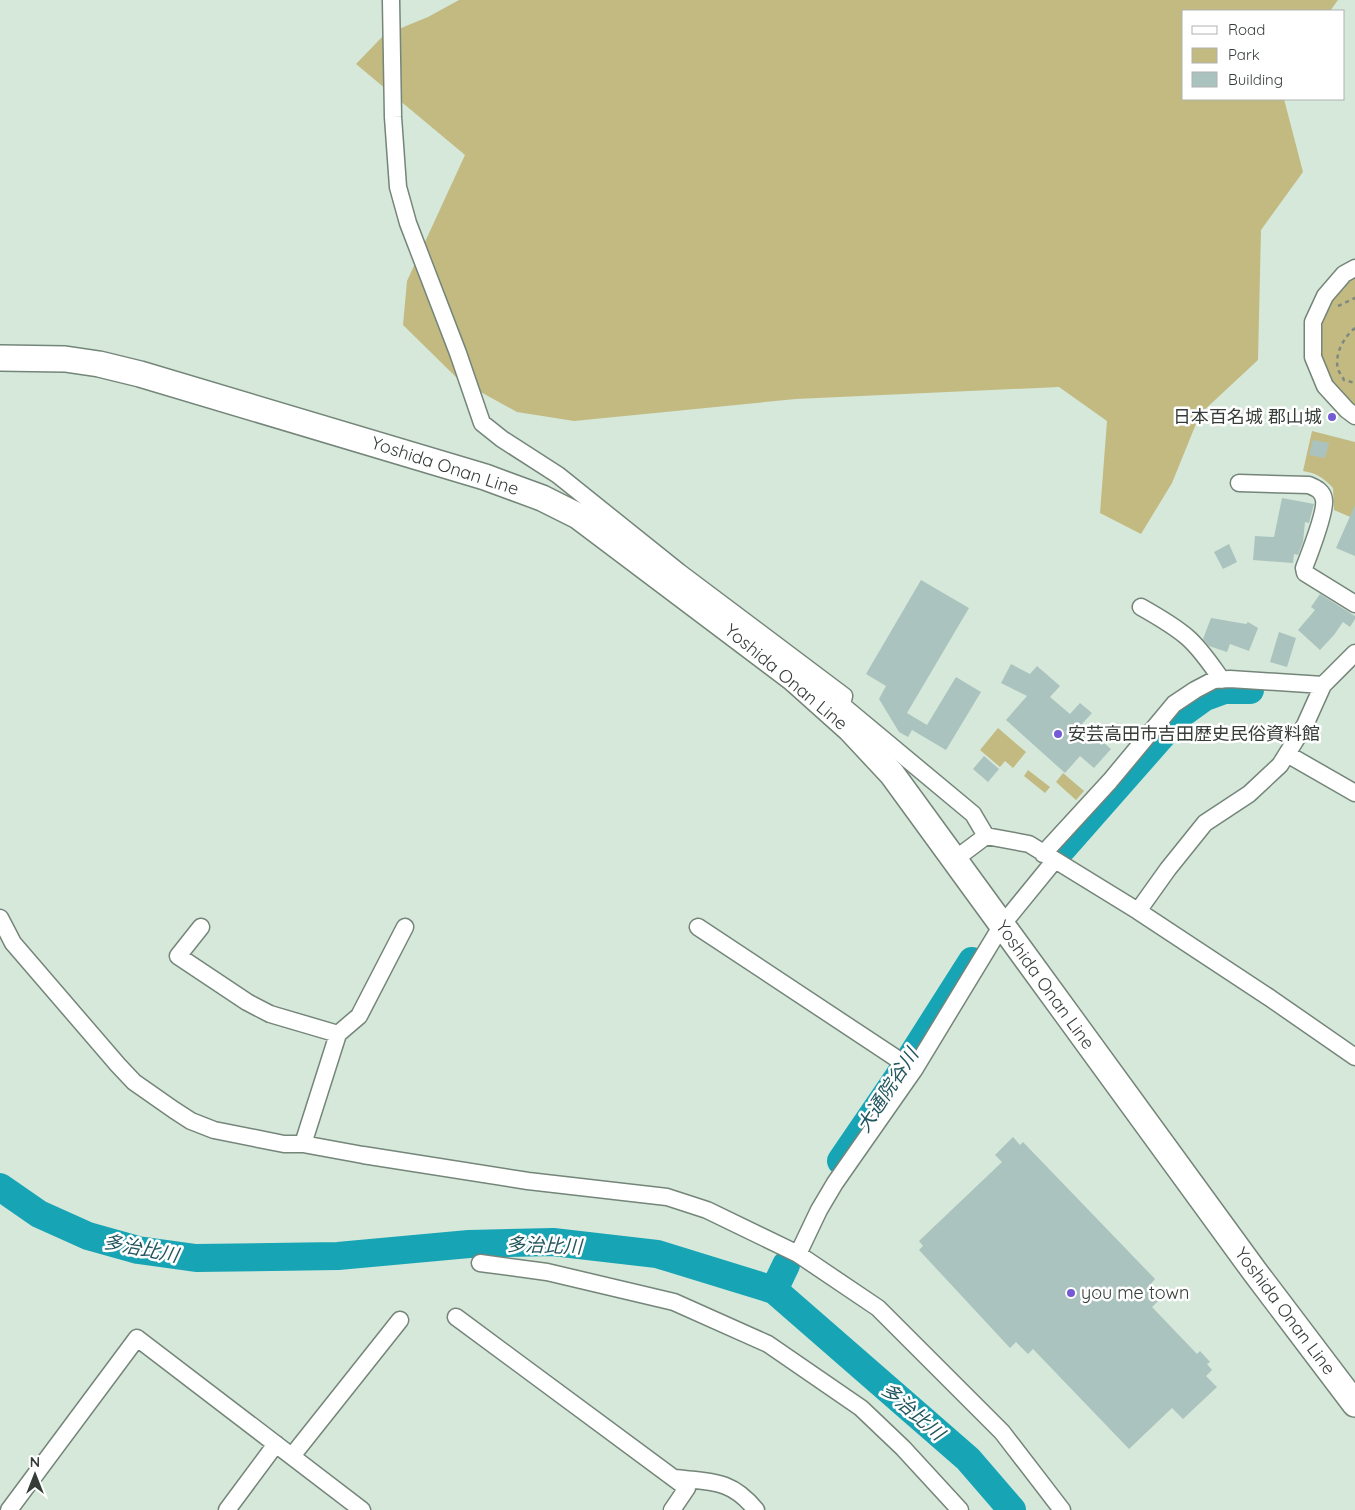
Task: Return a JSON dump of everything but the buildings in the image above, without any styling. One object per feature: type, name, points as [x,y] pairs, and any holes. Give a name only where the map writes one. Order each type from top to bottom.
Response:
[{"type":"main road","name":"Yoshida Onan Line","points":[[0,358],[65,359],[99,364],[140,374],[485,477],[542,498],[578,516],[793,678],[850,729],[892,774],[1255,1272],[1355,1404]]},
{"type":"street","points":[[390,0],[393,118],[398,187],[408,223],[458,353],[482,423],[502,439],[558,475],[679,572],[844,696],[842,705],[973,814],[986,836]]},
{"type":"street","points":[[1355,268],[1344,274],[1325,296],[1313,322],[1313,357],[1325,386],[1355,416]]},
{"type":"street","points":[[1239,483],[1309,484],[1322,493],[1324,500],[1323,511],[1304,568],[1305,574],[1355,604]]},
{"type":"street","points":[[1142,607],[1165,620],[1188,638],[1222,680]]},
{"type":"street","points":[[1138,911],[1173,863],[1206,823],[1249,794],[1280,765],[1305,725],[1323,685],[1355,653]]},
{"type":"street","points":[[798,1254],[819,1210],[835,1183],[914,1070],[1002,925],[1049,857],[1174,704],[1214,680],[1323,685]]},
{"type":"street","points":[[1287,754],[1355,793]]},
{"type":"street","points":[[954,860],[986,836],[1029,844],[1138,911],[1270,998],[1355,1057]]},
{"type":"street","points":[[0,918],[12,944],[118,1065],[134,1082],[147,1092],[191,1121],[214,1130],[284,1144],[303,1144],[528,1181],[667,1197],[707,1210],[798,1254],[878,1308],[1002,1432],[1062,1510]]},
{"type":"street","points":[[201,927],[178,956],[247,1002],[270,1014],[338,1034]]},
{"type":"street","points":[[303,1144],[338,1034],[359,1016],[405,927]]},
{"type":"street","points":[[698,927],[914,1070]]},
{"type":"street","points":[[480,1263],[547,1272],[674,1302],[768,1344],[861,1408],[903,1448],[960,1510]]},
{"type":"street","points":[[456,1317],[687,1488],[672,1510]]},
{"type":"street","points":[[292,1456],[400,1320]]},
{"type":"street","points":[[9,1510],[137,1338],[362,1510]]},
{"type":"street","points":[[227,1510],[276,1444]]},
{"type":"street","points":[[674,1478],[725,1484],[739,1492],[756,1510]]},
{"type":"path","points":[[1355,328],[1348,334],[1339,350],[1338,368],[1344,380],[1355,383]]},
{"type":"green space","points":[[459,0],[1338,0],[1331,10],[1182,10],[1182,100],[1284,100],[1303,172],[1261,230],[1258,360],[1200,414],[1172,483],[1141,534],[1100,513],[1107,421],[1059,387],[796,399],[574,421],[517,412],[459,380],[403,325],[407,281],[465,155],[356,64],[384,35],[428,17]]},
{"type":"green space","points":[[1355,273],[1355,408],[1330,383],[1319,355],[1319,333],[1326,302]]},
{"type":"green space","points":[[1312,431],[1355,442],[1355,519],[1334,510],[1333,488],[1326,481],[1320,476],[1303,471]]},
{"type":"green space","points":[[998,728],[1026,752],[1013,768],[1005,761],[1000,767],[980,750]]},
{"type":"green space","points":[[1028,770],[1050,787],[1045,793],[1024,776]]},
{"type":"green space","points":[[1063,773],[1084,791],[1076,800],[1056,782]]},
{"type":"waterway","name":"大通院谷川","points":[[1063,848],[1180,715],[1205,697],[1224,690],[1250,690]]},
{"type":"waterway","name":"大通院谷川","points":[[841,1161],[897,1079],[972,961]]},
{"type":"waterway","name":"多治比川","points":[[0,1187],[39,1214],[88,1236],[138,1250],[196,1258],[338,1256],[469,1244],[553,1242],[657,1254],[774,1290],[968,1459],[1012,1510]]},
{"type":"waterway","name":"大通院谷川","points":[[774,1290],[786,1265]]},
{"type":"place","name":"日本百名城 郡山城","points":[[1332,417]]},
{"type":"place","name":"安芸高田市吉田歴史民俗資料館","points":[[1058,734]]},
{"type":"place","name":"you me town","points":[[1071,1293]]}]
